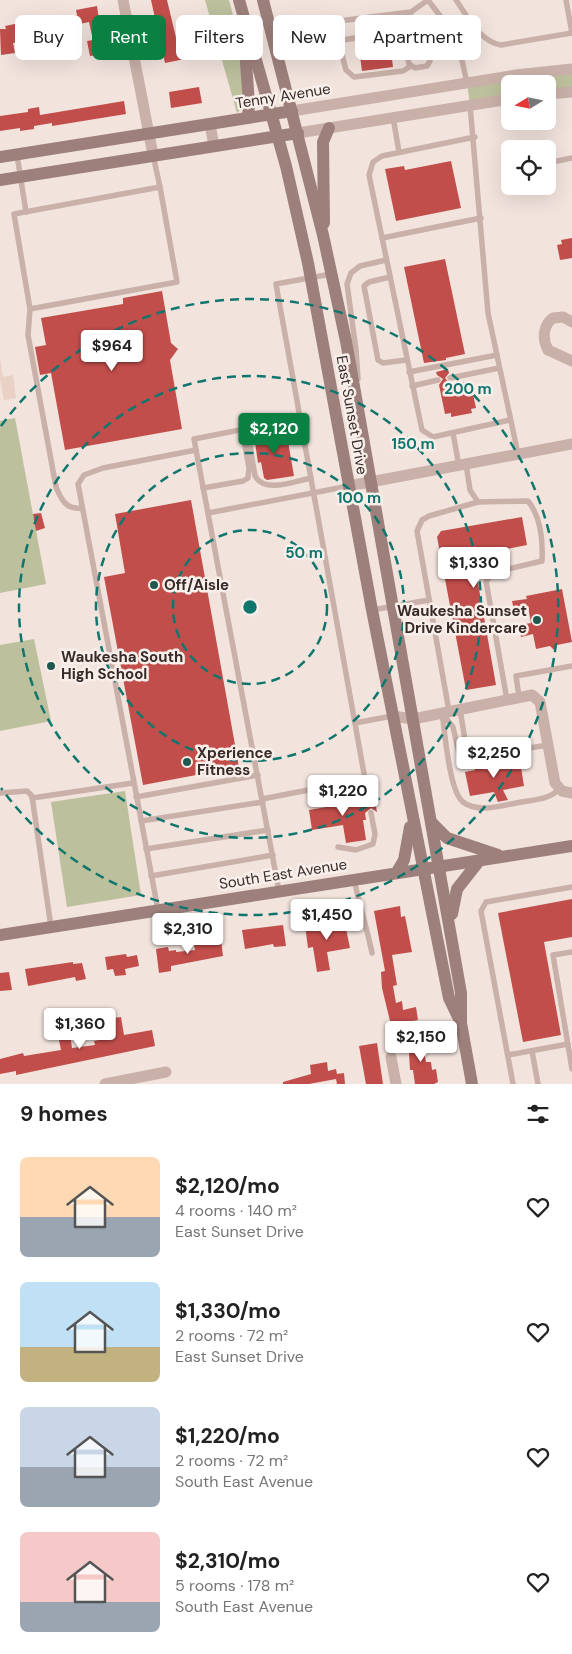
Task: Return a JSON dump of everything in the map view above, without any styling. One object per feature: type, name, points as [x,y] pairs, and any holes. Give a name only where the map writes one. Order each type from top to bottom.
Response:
[{"type":"main road","name":"East Sunset Drive","points":[[239,0],[243,15]]},
{"type":"main road","name":"East Sunset Drive","points":[[262,0],[298,133],[332,274],[359,414],[453,944]]},
{"type":"main road","points":[[245,60],[249,104],[248,118]]},
{"type":"main road","name":"East Sunset Drive","points":[[256,60],[307,258],[422,868],[449,998],[461,1023]]},
{"type":"main road","name":"Tenny Avenue","points":[[0,157],[292,112]]},
{"type":"main road","points":[[324,235],[324,142],[329,128]]},
{"type":"main road","points":[[0,180],[298,133]]},
{"type":"main road","points":[[397,872],[402,864],[408,841],[411,812]]},
{"type":"main road","points":[[431,822],[448,838],[503,857]]},
{"type":"main road","name":"South East Avenue","points":[[0,935],[572,846]]},
{"type":"main road","points":[[472,1084],[461,1023],[461,993],[453,944],[452,908],[455,894],[463,880],[479,861]]},
{"type":"street","points":[[123,0],[153,155]]},
{"type":"street","name":"Tenny Avenue","points":[[292,112],[467,83],[572,69]]},
{"type":"street","points":[[467,83],[470,105]]},
{"type":"street","points":[[556,93],[572,92]]},
{"type":"street","points":[[298,133],[501,100]]},
{"type":"street","points":[[210,124],[214,146]]},
{"type":"street","points":[[572,322],[563,317],[553,318],[547,324],[544,334],[548,350],[572,361]]},
{"type":"street","points":[[349,486],[572,444]]},
{"type":"street","points":[[392,716],[412,719],[532,695],[540,702],[553,778],[559,788],[572,793]]},
{"type":"street","points":[[391,1057],[396,1084]]},
{"type":"street","points":[[105,1084],[166,1072]]},
{"type":"lane","points":[[345,20],[411,12],[428,0],[457,38],[467,83]]},
{"type":"lane","points":[[456,0],[478,31],[491,42],[501,45],[572,33],[566,0]]},
{"type":"lane","points":[[343,60],[346,70],[354,77],[403,71],[411,66],[415,68],[427,66],[429,60]]},
{"type":"lane","points":[[409,60],[411,66]]},
{"type":"lane","points":[[470,105],[475,137],[488,313],[518,454]]},
{"type":"lane","points":[[393,117],[399,152]]},
{"type":"lane","points":[[475,137],[399,152],[376,159],[369,170],[419,424],[424,433],[433,436],[453,433],[510,420]]},
{"type":"lane","points":[[16,154],[26,212]]},
{"type":"lane","points":[[30,309],[177,282],[153,155]]},
{"type":"lane","points":[[556,161],[572,158]]},
{"type":"lane","points":[[81,508],[70,507],[64,503],[56,487],[28,335],[30,309],[14,214],[160,187]]},
{"type":"lane","points":[[382,238],[481,218]]},
{"type":"lane","points":[[359,414],[356,350],[347,284],[352,273],[360,266],[386,260]]},
{"type":"lane","points":[[332,274],[276,284],[369,802]]},
{"type":"lane","points":[[390,277],[369,282],[364,286],[378,360],[383,364],[406,360]]},
{"type":"lane","points":[[409,372],[497,355]]},
{"type":"lane","points":[[450,378],[499,368]]},
{"type":"lane","points":[[412,386],[438,380]]},
{"type":"lane","points":[[279,891],[194,439],[300,418]]},
{"type":"lane","points":[[244,429],[255,476],[259,482],[268,486],[311,478]]},
{"type":"lane","points":[[204,488],[243,481],[248,478],[249,468],[244,429]]},
{"type":"lane","points":[[453,433],[470,490],[478,502]]},
{"type":"lane","points":[[158,910],[78,484],[84,475],[91,471],[196,450]]},
{"type":"lane","points":[[208,513],[349,486]]},
{"type":"lane","points":[[507,700],[486,578],[495,572],[542,561],[543,548],[539,523],[534,508],[528,501],[478,502],[429,516],[420,524],[418,537],[452,727],[459,753],[468,758],[548,745]]},
{"type":"lane","points":[[372,610],[429,600]]},
{"type":"lane","points":[[519,697],[516,676],[572,666]]},
{"type":"lane","points":[[450,711],[468,758]]},
{"type":"lane","points":[[450,711],[454,785],[463,802],[474,807],[493,807],[550,796],[559,788]]},
{"type":"lane","points":[[355,723],[392,716]]},
{"type":"lane","points":[[136,797],[258,775]]},
{"type":"lane","points":[[141,821],[262,801],[365,779]]},
{"type":"lane","points":[[32,798],[134,783]]},
{"type":"lane","points":[[0,792],[27,791],[32,798],[51,927]]},
{"type":"lane","points":[[338,847],[356,850],[372,844],[374,834],[371,813]]},
{"type":"lane","points":[[146,849],[268,830]]},
{"type":"lane","points":[[151,876],[273,855]]},
{"type":"lane","points":[[354,879],[372,953]]},
{"type":"lane","points":[[514,1084],[482,911],[486,902],[572,887]]},
{"type":"lane","points":[[572,952],[553,955],[572,1068]]},
{"type":"lane","points":[[508,1055],[568,1044]]},
{"type":"lane","points":[[532,1051],[538,1084]]},
{"type":"green space","points":[[205,0],[229,0],[232,15],[209,15]]},
{"type":"green space","points":[[222,60],[241,60],[245,106],[237,113]]},
{"type":"green space","points":[[572,69],[572,91],[556,93],[556,75],[527,75]]},
{"type":"green space","points":[[501,78],[501,100],[470,105],[467,83]]},
{"type":"green space","points":[[15,418],[46,584],[0,593],[0,421]]},
{"type":"green space","points":[[34,639],[51,721],[0,731],[0,645]]},
{"type":"green space","points":[[125,791],[141,895],[67,907],[51,802]]},
{"type":"shaded area","points":[[0,359],[3,377],[13,375],[16,398],[4,400],[0,379]]},
{"type":"building","points":[[151,0],[167,0],[176,38],[176,60],[180,60],[165,63],[166,15],[154,15]]},
{"type":"building","points":[[97,6],[98,15],[92,15],[92,36],[89,22],[82,24],[82,15],[77,15],[76,10]]},
{"type":"building","points":[[15,24],[15,43],[13,43],[15,53],[1,55],[0,29],[6,29],[5,26]]},
{"type":"building","points":[[92,40],[92,56],[90,56],[87,41]]},
{"type":"building","points":[[361,60],[392,60],[393,67],[362,71]]},
{"type":"building","points":[[199,87],[202,103],[171,108],[169,92]]},
{"type":"building","points":[[124,101],[126,114],[52,126],[52,123],[20,131],[20,128],[0,131],[0,116],[28,112],[28,109],[39,107],[40,115]]},
{"type":"building","points":[[451,161],[461,208],[396,221],[385,169],[404,166],[405,170]]},
{"type":"building","points":[[572,238],[572,258],[560,260],[557,245],[562,244],[561,240]]},
{"type":"building","points":[[445,259],[465,354],[446,358],[446,360],[424,363],[404,267]]},
{"type":"building","points":[[162,291],[171,343],[178,349],[170,360],[182,429],[65,450],[51,373],[40,375],[35,347],[46,345],[41,318],[123,304],[123,298]]},
{"type":"building","points":[[448,369],[449,373],[445,378],[451,385],[470,381],[476,408],[471,409],[472,413],[451,417],[451,413],[445,414],[439,385],[443,379],[436,372]]},
{"type":"building","points":[[286,430],[294,476],[267,480],[264,478],[261,462],[258,463],[254,435]]},
{"type":"building","points":[[191,500],[239,767],[143,785],[104,577],[125,573],[115,514]]},
{"type":"building","points":[[41,513],[45,528],[36,531],[33,514]]},
{"type":"building","points":[[522,517],[527,545],[491,552],[493,563],[488,570],[476,572],[496,685],[466,690],[437,537],[441,531]]},
{"type":"building","points":[[562,589],[572,642],[557,645],[554,650],[550,646],[536,649],[533,634],[521,637],[519,625],[531,623],[528,607],[514,610],[512,601],[527,599],[526,596]]},
{"type":"building","points":[[495,760],[496,766],[520,761],[524,786],[503,790],[508,800],[498,802],[494,792],[470,796],[465,772],[475,770],[474,764]]},
{"type":"building","points":[[363,796],[364,803],[367,806],[372,806],[375,802],[377,812],[371,808],[365,813],[366,820],[363,820],[366,840],[346,843],[343,825],[312,830],[309,810],[332,806],[331,801]]},
{"type":"building","points":[[572,899],[572,937],[544,942],[561,1035],[523,1042],[498,913]]},
{"type":"building","points":[[400,906],[401,917],[405,916],[412,952],[392,955],[397,985],[393,986],[396,1003],[402,1001],[403,1010],[416,1007],[418,1020],[391,1025],[382,988],[381,972],[385,971],[374,911]]},
{"type":"building","points":[[344,919],[350,948],[327,952],[330,970],[317,972],[313,947],[308,948],[305,925]]},
{"type":"building","points":[[283,925],[286,946],[274,947],[273,944],[245,949],[242,930]]},
{"type":"building","points":[[221,940],[223,956],[171,966],[171,971],[159,973],[156,949],[168,947],[169,951],[176,950],[176,952],[195,950],[194,944]]},
{"type":"building","points":[[126,954],[127,957],[137,955],[139,966],[125,969],[126,975],[115,976],[113,969],[107,970],[105,957]]},
{"type":"building","points":[[73,962],[73,964],[82,963],[86,979],[76,981],[75,977],[28,986],[25,969]]},
{"type":"building","points":[[9,972],[12,990],[0,991],[0,973]]},
{"type":"building","points":[[121,1017],[124,1035],[152,1030],[155,1046],[16,1075],[16,1071],[0,1074],[0,1059],[23,1053],[24,1056],[61,1050],[58,1035],[70,1033],[72,1048],[95,1045],[94,1041],[110,1038],[107,1019]]},
{"type":"building","points":[[421,1035],[426,1062],[431,1062],[432,1070],[436,1069],[438,1082],[434,1084],[415,1084],[413,1070],[410,1070],[408,1037]]},
{"type":"building","points":[[377,1043],[383,1084],[366,1084],[359,1046]]},
{"type":"building","points":[[327,1062],[328,1071],[336,1069],[337,1074],[344,1073],[345,1084],[337,1084],[336,1079],[309,1084],[283,1084],[283,1082],[311,1074],[310,1065]]},
{"type":"place","name":"Off/Aisle","points":[[154,585]]},
{"type":"place","name":"Waukesha Sunset Drive Kindercare","points":[[537,620]]},
{"type":"place","name":"Waukesha South High School","points":[[51,666]]},
{"type":"place","name":"Xperience Fitness","points":[[187,762]]}]
